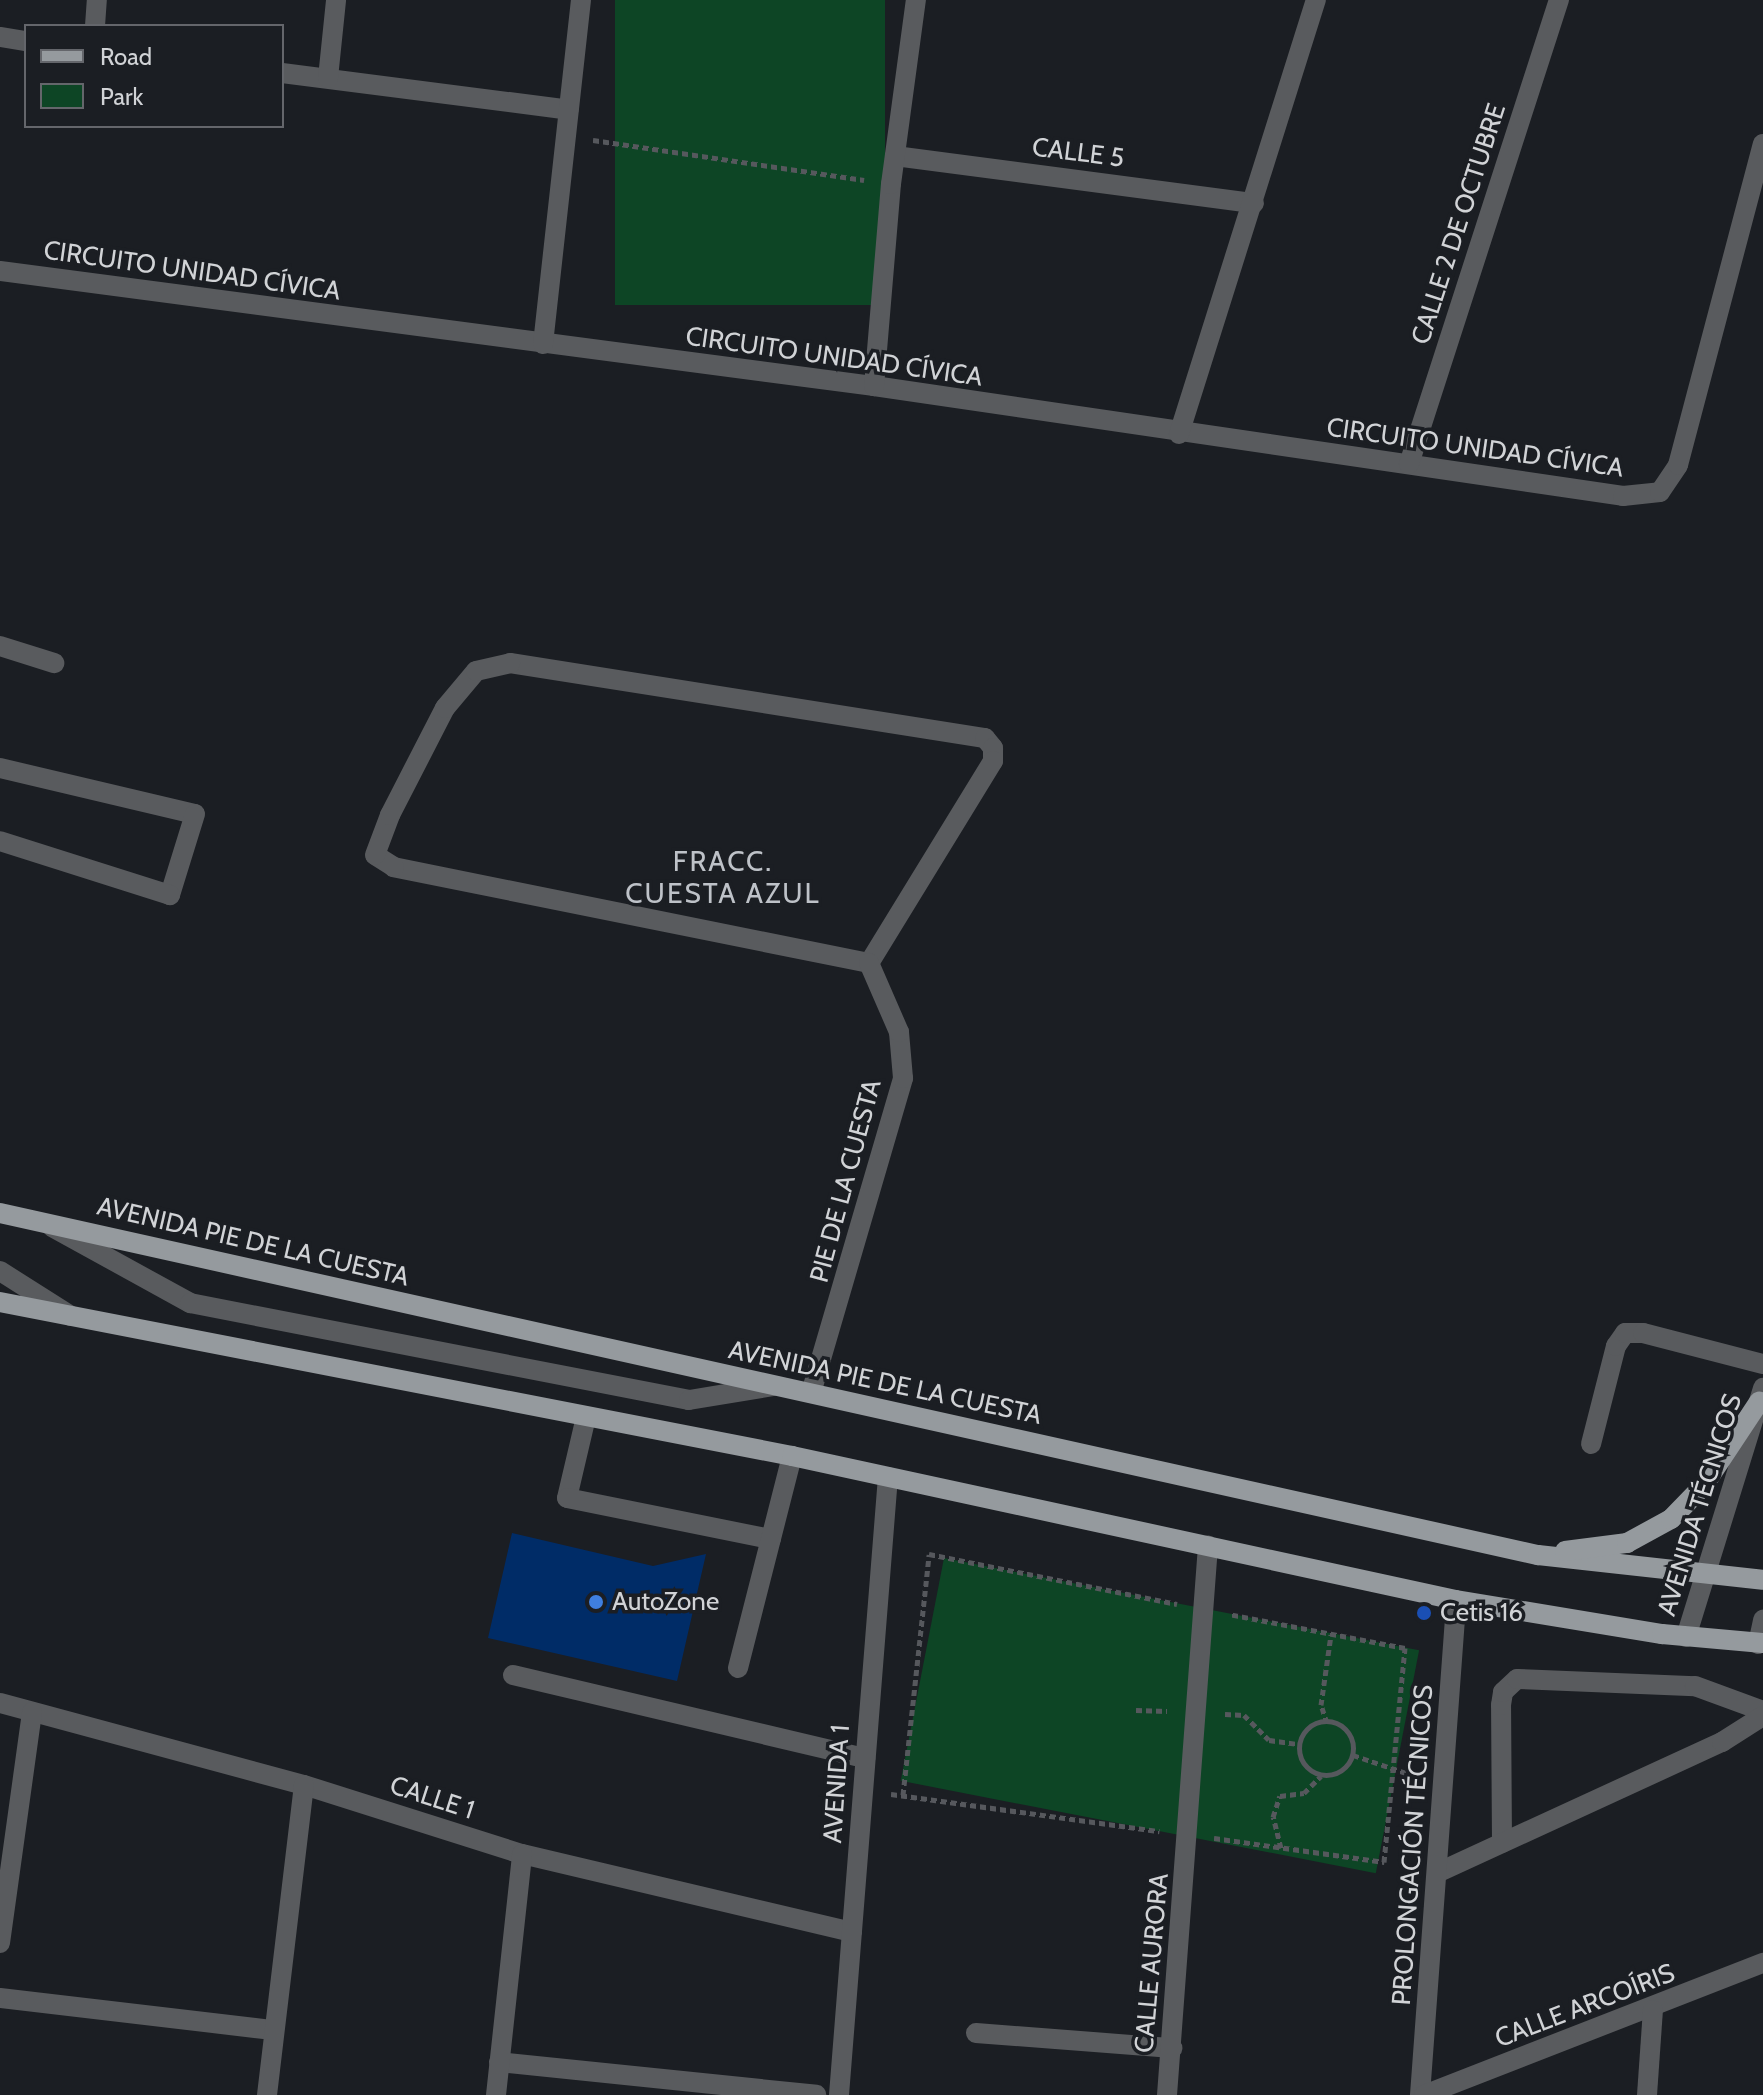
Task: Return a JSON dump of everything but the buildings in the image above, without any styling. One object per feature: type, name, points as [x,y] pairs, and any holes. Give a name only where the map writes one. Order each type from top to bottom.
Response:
[{"type":"main road","name":"AVENIDA PIE DE LA CUESTA","points":[[0,1213],[1538,1555],[1708,1577],[1763,1580]]},
{"type":"main road","points":[[0,1302],[792,1456],[1456,1600],[1686,1637],[1760,1644]]},
{"type":"main road","points":[[1538,1555],[1627,1543],[1671,1519],[1704,1485],[1761,1395]]},
{"type":"street","points":[[95,24],[97,0]]},
{"type":"street","points":[[328,78],[336,0]]},
{"type":"street","points":[[543,344],[581,0]]},
{"type":"street","points":[[874,386],[891,184],[916,0]]},
{"type":"street","points":[[1179,434],[1316,0]]},
{"type":"street","name":"CALLE 2 DE OCTUBRE","points":[[1409,464],[1559,0]]},
{"type":"street","points":[[0,37],[24,41]]},
{"type":"street","points":[[284,73],[569,110]]},
{"type":"street","name":"CIRCUITO UNIDAD CÍVICA","points":[[0,271],[874,386],[1179,434],[1623,496],[1660,492],[1678,465],[1763,144]]},
{"type":"street","name":"CALLE 5","points":[[895,156],[1254,203]]},
{"type":"street","points":[[0,646],[54,663]]},
{"type":"street","points":[[510,663],[985,738],[993,748],[993,761],[869,963],[394,867],[375,855],[390,815],[445,708],[476,671],[510,663]]},
{"type":"street","points":[[0,768],[195,814],[170,895],[0,841]]},
{"type":"street","name":"PIE DE LA CUESTA","points":[[811,1393],[903,1078],[899,1032],[869,963]]},
{"type":"street","points":[[43,1222],[190,1303],[689,1400],[778,1386]]},
{"type":"street","points":[[0,1271],[71,1316]]},
{"type":"street","points":[[1591,1444],[1616,1346],[1625,1333],[1643,1333],[1763,1364]]},
{"type":"street","name":"AVENIDA TÉCNICOS","points":[[1686,1637],[1708,1577],[1761,1395]]},
{"type":"street","points":[[586,1417],[567,1498],[771,1539]]},
{"type":"street","points":[[738,1668],[792,1456]]},
{"type":"street","name":"AVENIDA 1","points":[[839,2095],[888,1477]]},
{"type":"street","name":"CALLE AURORA","points":[[1167,2095],[1189,1835],[1208,1546]]},
{"type":"street","name":"PROLONGACIÓN TÉCNICOS","points":[[1422,2095],[1456,1600]]},
{"type":"street","points":[[1760,1644],[1763,1620]]},
{"type":"street","points":[[513,1675],[865,1758]]},
{"type":"street","points":[[1502,1843],[1501,1705],[1503,1692],[1517,1679],[1695,1686],[1763,1713]]},
{"type":"street","name":"CALLE 1","points":[[0,1703],[304,1785],[522,1854],[852,1932]]},
{"type":"street","points":[[0,1943],[32,1712]]},
{"type":"street","points":[[1437,1873],[1722,1742],[1763,1713]]},
{"type":"street","points":[[267,2095],[304,1785]]},
{"type":"street","points":[[496,2095],[522,1854]]},
{"type":"street","name":"CALLE ARCOÍRIS","points":[[1422,2095],[1653,2010],[1763,1963]]},
{"type":"street","points":[[0,1998],[273,2030]]},
{"type":"street","points":[[1647,2095],[1653,2010]]},
{"type":"street","points":[[976,2033],[1172,2048]]},
{"type":"street","points":[[499,2062],[816,2095]]},
{"type":"path","points":[[565,135],[891,184]]},
{"type":"path","points":[[862,1790],[1384,1862],[1405,1648],[929,1554],[903,1795]]},
{"type":"path","points":[[1327,1723],[1321,1705],[1331,1635]]},
{"type":"path","points":[[1281,1848],[1273,1817],[1280,1796],[1304,1793],[1321,1776],[1342,1771],[1353,1754],[1351,1735],[1337,1722],[1312,1723],[1297,1744],[1304,1766],[1321,1776]]},
{"type":"path","points":[[1353,1754],[1393,1772],[1444,1780]]},
{"type":"green space","points":[[615,0],[885,0],[885,305],[615,305]]},
{"type":"green space","points":[[944,1558],[1419,1650],[1376,1873],[901,1781]]},
{"type":"place","name":"AutoZone","points":[[596,1602]]},
{"type":"place","name":"Cetis 16","points":[[1424,1613]]},
{"type":"district","name":"FRACC. CUESTA AZUL","points":[[723,877]]}]
